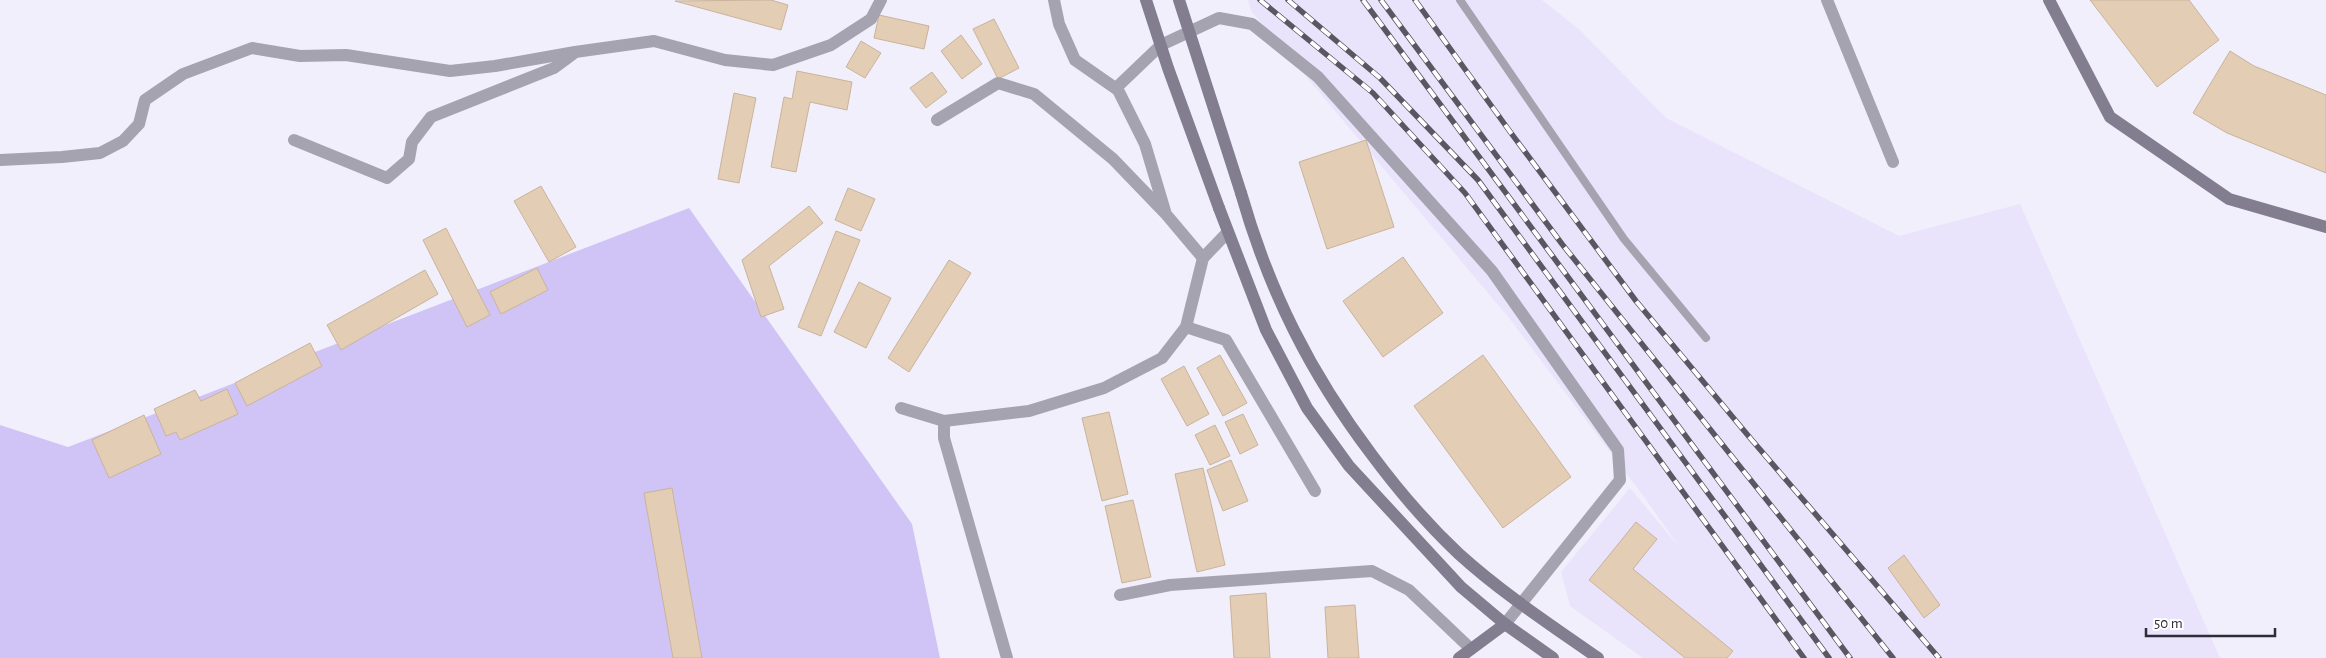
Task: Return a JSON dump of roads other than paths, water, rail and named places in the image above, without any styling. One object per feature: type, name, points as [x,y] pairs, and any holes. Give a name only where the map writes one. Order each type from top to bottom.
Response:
[{"type":"main road","points":[[1146,0],[1168,68],[1266,330],[1308,408],[1349,466],[1461,587],[1505,624],[1552,658]]},
{"type":"main road","points":[[1179,0],[1258,250],[1285,315],[1315,372],[1346,420],[1402,494],[1459,554],[1521,604],[1598,658]]},
{"type":"main road","points":[[2048,0],[2110,116],[2229,199],[2326,227]]},
{"type":"main road","points":[[1459,658],[1505,624]]},
{"type":"street","points":[[0,160],[100,153],[123,141],[139,124],[145,100],[183,74],[252,48],[300,56],[346,55],[450,71],[654,41],[725,60],[773,65],[831,45],[871,19],[881,0]]},
{"type":"street","points":[[1054,0],[1059,24],[1075,60],[1116,88],[1144,144],[1165,213]]},
{"type":"street","points":[[1826,0],[1893,162]]},
{"type":"street","points":[[1116,88],[1161,45],[1219,18],[1252,24],[1318,77],[1492,271],[1618,450],[1620,480],[1505,624]]},
{"type":"street","points":[[294,140],[387,178],[409,159],[412,142],[431,117],[554,68],[574,52]]},
{"type":"street","points":[[937,120],[998,83],[1034,94],[1113,159],[1165,213],[1203,258]]},
{"type":"street","points":[[902,408],[944,421],[1029,411],[1104,388],[1162,358],[1186,327],[1203,258],[1228,232]]},
{"type":"street","points":[[1186,327],[1226,340],[1315,491]]},
{"type":"street","points":[[944,421],[944,438],[1007,658]]},
{"type":"street","points":[[1120,595],[1170,585],[1372,571],[1409,590],[1471,650]]},
{"type":"lane","points":[[1460,0],[1624,239],[1706,338]]},
{"type":"railway","points":[[1260,0],[1373,93],[1465,193],[1804,658]]},
{"type":"railway","points":[[1288,0],[1380,78],[1478,180],[1829,658]]},
{"type":"railway","points":[[1363,0],[1850,658]]},
{"type":"railway","points":[[1381,0],[1562,244],[1893,658]]},
{"type":"railway","points":[[1415,0],[1636,301],[1751,439],[1939,658]]}]
